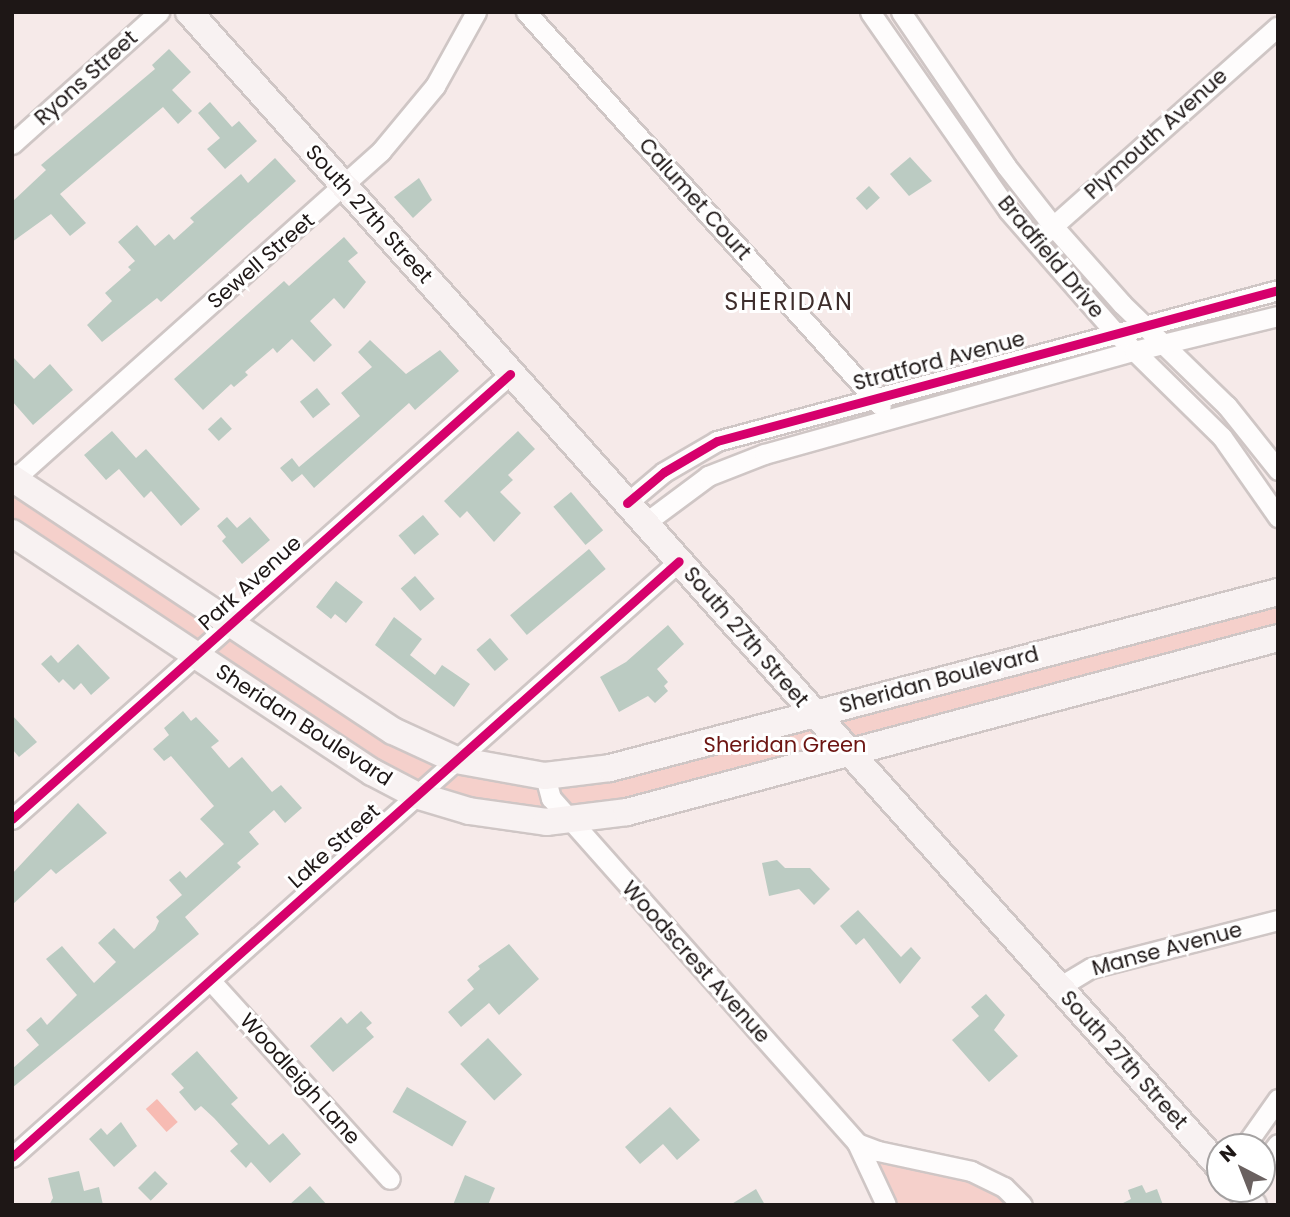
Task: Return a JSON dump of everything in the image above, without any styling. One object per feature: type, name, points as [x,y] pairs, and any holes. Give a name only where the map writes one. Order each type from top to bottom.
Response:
[{"type":"main road","name":"South 27th Street","points":[[190,12],[1206,1151]]},
{"type":"main road","name":"Sheridan Boulevard","points":[[13,480],[393,731],[456,760],[545,776],[610,768],[1278,592]]},
{"type":"main road","name":"Sheridan Boulevard","points":[[12,533],[372,772],[416,795],[505,817],[570,821],[627,811],[1278,638]]},
{"type":"street","name":"Ryons Street","points":[[12,144],[159,12]]},
{"type":"street","name":"Sewell Street","points":[[13,480],[345,185],[410,120],[435,86],[476,12]]},
{"type":"street","name":"Calumet Court","points":[[526,12],[874,397],[890,418]]},
{"type":"street","name":"Bradfield Drive","points":[[870,12],[1035,243],[1114,331],[1222,437],[1278,517]]},
{"type":"street","name":"Bradfield Drive","points":[[907,15],[1054,226],[1142,324],[1227,406],[1278,470]]},
{"type":"street","points":[[886,37],[907,15]]},
{"type":"street","name":"Plymouth Avenue","points":[[1035,243],[1278,26]]},
{"type":"street","name":"Stratford Avenue","points":[[627,503],[664,472],[718,440],[1114,331],[1278,290]]},
{"type":"street","name":"Stratford Avenue","points":[[645,523],[667,503],[732,465],[890,418],[1163,343],[1278,316]]},
{"type":"street","name":"Park Avenue","points":[[12,819],[510,373]]},
{"type":"street","name":"Lake Street","points":[[12,1157],[679,561]]},
{"type":"street","name":"Woodscrest Avenue","points":[[545,776],[551,798],[570,821],[857,1143],[886,1205]]},
{"type":"street","name":"Manse Avenue","points":[[1059,987],[1091,968],[1278,920]]},
{"type":"street","name":"Woodleigh Lane","points":[[210,980],[390,1179]]},
{"type":"street","points":[[1254,1133],[1278,1099]]},
{"type":"street","points":[[857,1143],[878,1151],[971,1171],[1004,1187],[1022,1205]]},
{"type":"green space","name":"Sheridan Green","points":[[12,478],[392,731],[545,776],[1278,592],[1278,638],[597,817],[416,795],[12,533]]},
{"type":"green space","points":[[882,1161],[965,1175],[993,1189],[1012,1205],[890,1205],[878,1166]]},
{"type":"shaded area","points":[[157,1099],[178,1122],[167,1132],[146,1109]]},
{"type":"building","points":[[169,49],[191,72],[172,90],[192,111],[178,124],[163,107],[60,194],[86,223],[70,236],[51,214],[12,242],[12,202],[46,170],[41,165],[155,69],[152,65]]},
{"type":"building","points":[[210,102],[232,127],[239,121],[257,141],[225,169],[207,149],[220,138],[198,113]]},
{"type":"building","points":[[910,157],[932,181],[909,196],[890,174]]},
{"type":"building","points":[[275,158],[296,181],[161,302],[157,298],[102,342],[87,325],[112,301],[105,293],[131,270],[128,267],[135,261],[118,242],[137,225],[155,246],[169,234],[174,240],[194,222],[190,218],[241,174],[248,183]]},
{"type":"building","points":[[419,178],[432,200],[413,218],[394,197]]},
{"type":"building","points":[[869,186],[880,198],[867,210],[856,198]]},
{"type":"building","points":[[344,237],[358,253],[348,261],[366,282],[344,309],[334,298],[310,321],[332,345],[314,362],[292,339],[277,353],[273,348],[245,372],[248,375],[234,387],[231,384],[203,410],[174,379],[284,281],[289,286]]},
{"type":"building","points":[[370,340],[406,374],[440,350],[459,371],[415,410],[409,403],[314,488],[302,474],[292,482],[280,468],[292,458],[299,467],[360,416],[341,393],[372,367],[358,352]]},
{"type":"building","points":[[12,356],[34,379],[50,364],[73,390],[33,425],[12,401]]},
{"type":"building","points":[[317,388],[330,404],[313,418],[300,402]]},
{"type":"building","points":[[221,417],[232,429],[219,441],[208,429]]},
{"type":"building","points":[[112,431],[136,458],[146,449],[200,509],[181,526],[151,491],[144,498],[119,469],[106,480],[84,455]]},
{"type":"building","points":[[518,431],[535,449],[508,475],[513,480],[500,492],[521,513],[494,542],[467,511],[460,518],[444,501]]},
{"type":"building","points":[[571,492],[603,530],[586,545],[553,507]]},
{"type":"building","points":[[423,515],[439,534],[415,555],[398,536]]},
{"type":"building","points":[[227,517],[237,528],[250,517],[270,540],[242,564],[222,541],[226,537],[217,526]]},
{"type":"building","points":[[589,549],[606,569],[527,635],[510,615]]},
{"type":"building","points":[[415,576],[435,599],[420,611],[401,588]]},
{"type":"building","points":[[336,581],[363,602],[346,623],[335,614],[331,619],[316,607]]},
{"type":"building","points":[[394,617],[422,639],[410,655],[435,675],[442,665],[470,684],[454,707],[375,645]]},
{"type":"building","points":[[668,625],[684,644],[657,669],[668,682],[664,686],[668,691],[655,703],[648,696],[619,712],[600,677],[626,662]]},
{"type":"building","points":[[490,638],[508,659],[495,671],[476,650]]},
{"type":"building","points":[[78,644],[110,678],[91,695],[81,683],[74,690],[63,679],[59,683],[41,664],[51,655],[58,663]]},
{"type":"building","points":[[183,711],[191,721],[196,717],[219,741],[211,747],[229,768],[242,757],[272,792],[281,785],[302,808],[285,823],[274,810],[249,832],[259,844],[237,863],[241,867],[185,917],[199,934],[12,1088],[12,1069],[39,1045],[26,1030],[41,1017],[47,1025],[77,995],[46,959],[62,946],[94,983],[116,962],[98,943],[114,928],[134,949],[155,930],[159,921],[156,917],[182,895],[169,880],[180,871],[186,878],[224,844],[200,819],[214,806],[171,756],[164,761],[153,749],[169,735],[164,728]]},
{"type":"building","points":[[12,715],[37,742],[19,757],[12,749]]},
{"type":"building","points":[[78,803],[107,833],[56,874],[51,869],[12,905],[12,874]]},
{"type":"building","points":[[777,860],[785,868],[810,868],[830,889],[814,905],[799,889],[769,896],[762,863]]},
{"type":"building","points":[[858,910],[901,957],[911,947],[921,958],[900,984],[864,938],[856,945],[840,926]]},
{"type":"building","points":[[509,944],[539,979],[499,1015],[489,1003],[461,1027],[448,1012],[474,989],[467,980],[480,969],[478,966]]},
{"type":"building","points":[[986,994],[1005,1015],[994,1030],[1018,1056],[989,1082],[952,1040],[979,1016],[971,1007]]},
{"type":"building","points":[[361,1011],[372,1023],[366,1028],[374,1037],[333,1072],[310,1046],[341,1017],[347,1024]]},
{"type":"building","points":[[488,1038],[522,1075],[494,1100],[460,1064]]},
{"type":"building","points":[[197,1051],[238,1098],[231,1104],[269,1145],[283,1133],[301,1154],[270,1183],[251,1162],[246,1168],[230,1151],[238,1144],[214,1118],[201,1106],[195,1111],[179,1092],[184,1088],[171,1074]]},
{"type":"building","points":[[407,1087],[467,1122],[452,1147],[392,1112]]},
{"type":"building","points":[[670,1107],[700,1140],[677,1160],[663,1144],[640,1164],[625,1147]]},
{"type":"building","points":[[121,1122],[137,1146],[114,1167],[89,1139],[101,1128],[107,1135]]},
{"type":"building","points":[[79,1171],[84,1191],[99,1187],[103,1205],[49,1205],[53,1198],[48,1178]]},
{"type":"building","points":[[155,1171],[168,1184],[151,1201],[138,1188]]},
{"type":"building","points":[[465,1175],[495,1188],[488,1205],[453,1205]]},
{"type":"building","points":[[1142,1185],[1146,1193],[1157,1189],[1163,1205],[1119,1205],[1131,1199],[1128,1190]]},
{"type":"building","points":[[310,1186],[327,1205],[289,1205]]},
{"type":"building","points":[[756,1189],[765,1205],[730,1205]]},
{"type":"cycle path","points":[[627,503],[664,472],[717,441],[1278,290]]},
{"type":"cycle path","points":[[12,819],[510,374]]},
{"type":"cycle path","points":[[12,1157],[679,561]]},
{"type":"district","name":"SHERIDAN","points":[[789,302]]}]
